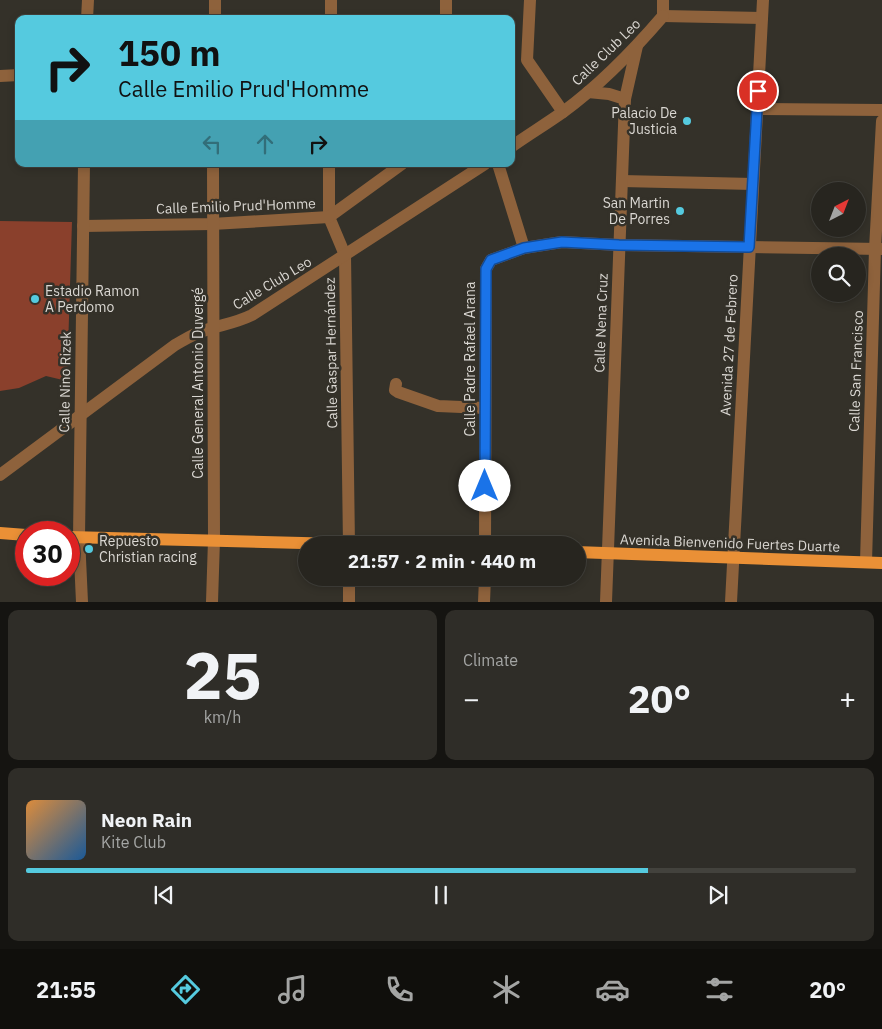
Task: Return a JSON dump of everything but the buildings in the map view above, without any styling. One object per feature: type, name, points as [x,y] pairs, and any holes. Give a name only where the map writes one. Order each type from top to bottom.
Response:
[{"type":"main road","points":[[0,533],[15,534]]},
{"type":"main road","points":[[80,537],[298,542]]},
{"type":"main road","name":"Avenida Bienvenido Fuertes Duarte","points":[[586,553],[882,563]]},
{"type":"street","points":[[87,15],[88,0]]},
{"type":"street","points":[[215,0],[215,15]]},
{"type":"street","points":[[331,0],[331,15]]},
{"type":"street","points":[[446,0],[446,15]]},
{"type":"street","points":[[530,0],[527,60],[564,112]]},
{"type":"street","points":[[663,0],[663,16],[762,18]]},
{"type":"street","name":"Avenida 27 de Febrero","points":[[731,602],[763,0]]},
{"type":"street","name":"Calle Club Leo","points":[[515,144],[564,112],[588,92],[637,46],[663,16]]},
{"type":"street","name":"Calle Nena Cruz","points":[[606,602],[625,99],[637,46]]},
{"type":"street","points":[[0,76],[15,76]]},
{"type":"street","points":[[588,92],[609,94],[625,99]]},
{"type":"street","points":[[757,109],[882,110]]},
{"type":"street","name":"Calle San Francisco","points":[[866,562],[882,122]]},
{"type":"street","name":"Calle Nino Rizek","points":[[75,521],[80,415],[84,167]]},
{"type":"street","name":"Calle General Antonio Duvergé","points":[[212,602],[214,540],[212,224],[214,167]]},
{"type":"street","name":"Calle Gaspar Hernández","points":[[330,167],[329,217],[345,255],[349,536]]},
{"type":"street","name":"Calle Emilio Prud'Homme","points":[[83,226],[212,224],[329,217],[398,167]]},
{"type":"street","name":"Calle Club Leo","points":[[0,475],[175,345],[190,336],[239,321],[252,315],[480,167]]},
{"type":"street","points":[[499,167],[524,248],[562,242],[619,245],[878,249]]},
{"type":"street","points":[[622,181],[753,184]]},
{"type":"street","name":"Calle Padre Rafael Arana","points":[[485,536],[486,269],[491,260],[524,248]]},
{"type":"street","points":[[396,384],[395,390],[398,392],[438,406],[485,408]]},
{"type":"street","name":"Calle Nino Rizek","points":[[80,586],[82,602]]},
{"type":"street","points":[[349,586],[349,602]]},
{"type":"street","points":[[484,586],[484,602]]},
{"type":"shaded area","name":"Estadio Ramon A Perdomo","points":[[0,221],[72,222],[67,381],[46,376],[19,388],[0,391]]},
{"type":"place","name":"Palacio De Justicia","points":[[687,121]]},
{"type":"place","name":"San Martin De Porres","points":[[680,211]]},
{"type":"place","name":"Estadio Ramon A Perdomo","points":[[35,299]]},
{"type":"place","name":"Repuesto Christian racing","points":[[89,549]]},
{"type":"route","points":[[485,486],[486,269],[488,264],[491,260],[524,248],[562,242],[749,247],[758,91]]}]
